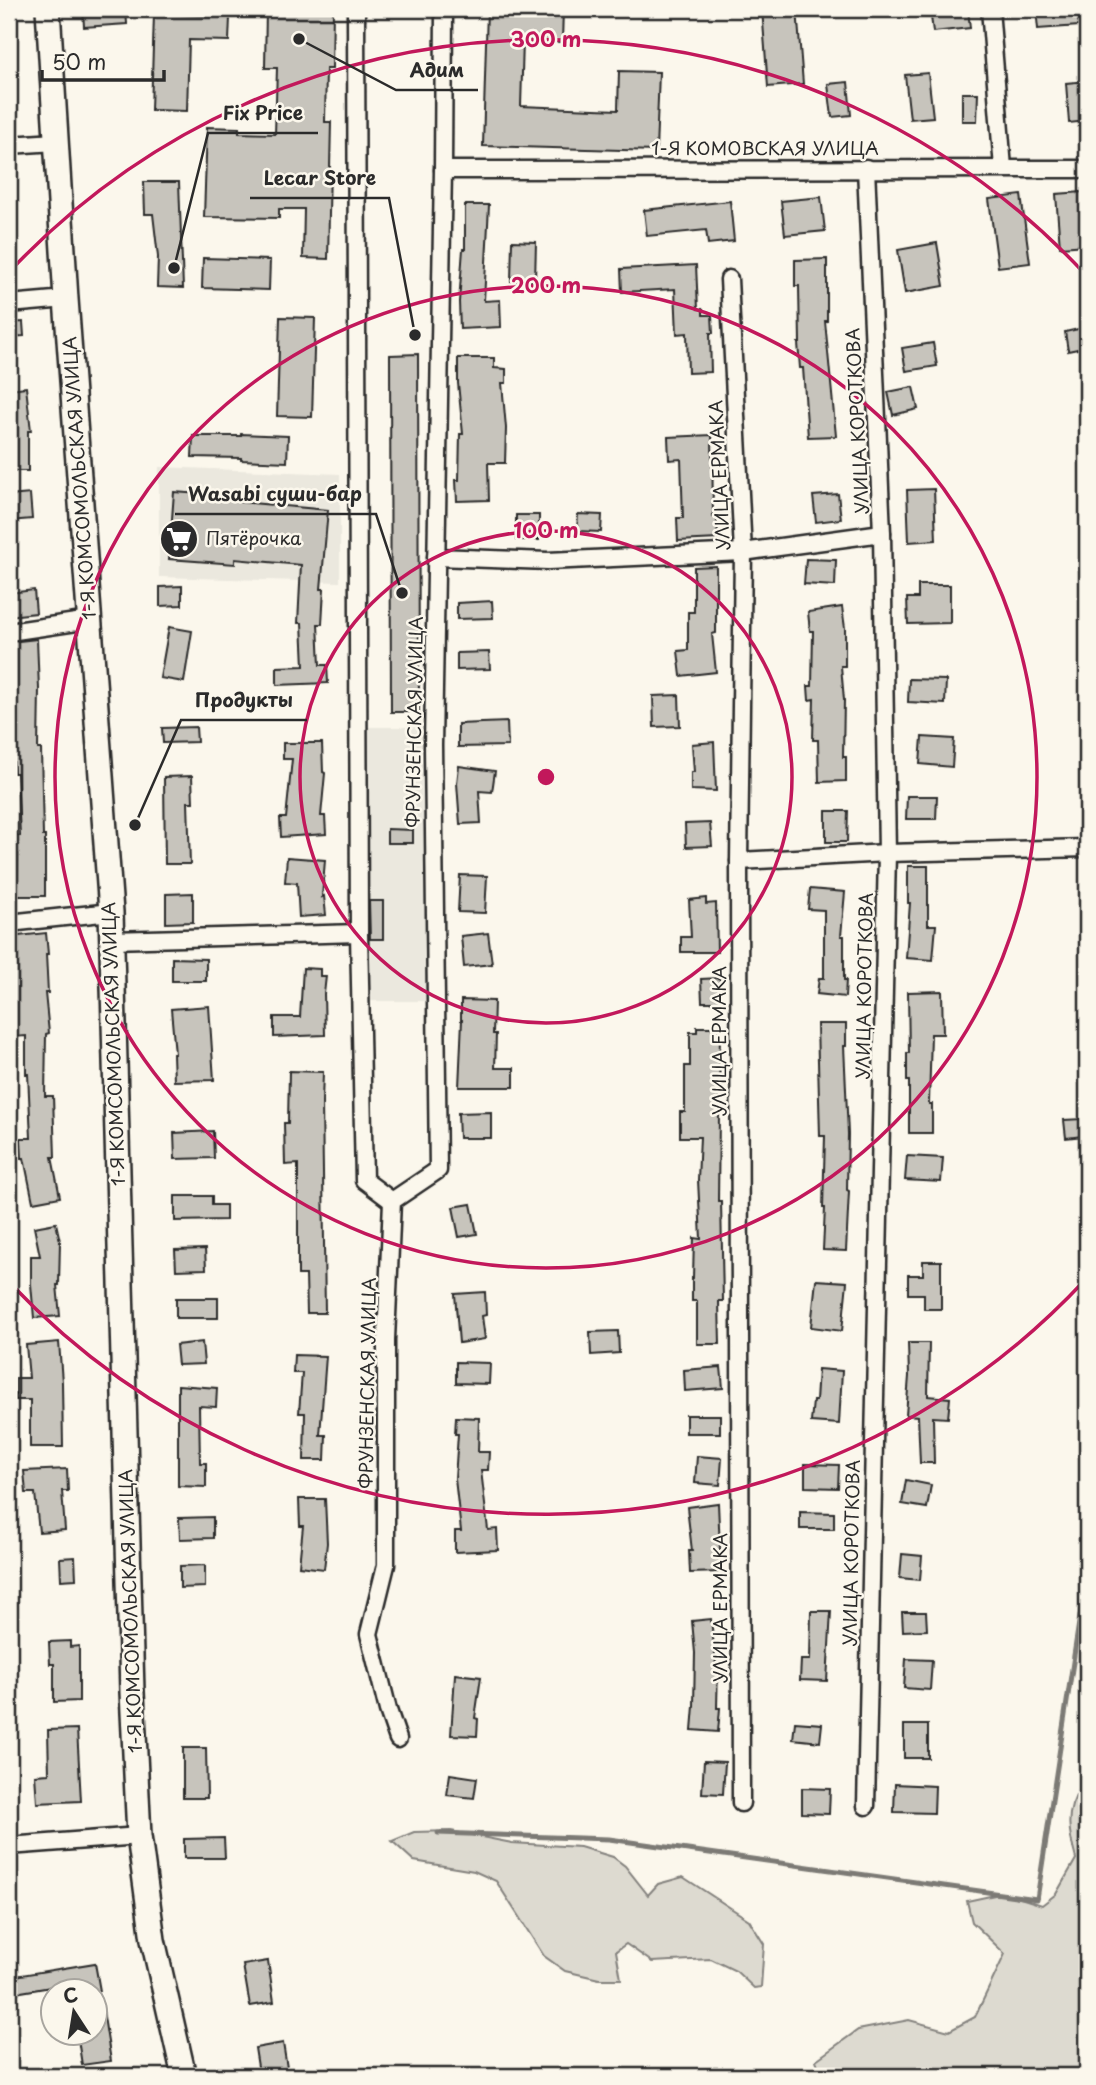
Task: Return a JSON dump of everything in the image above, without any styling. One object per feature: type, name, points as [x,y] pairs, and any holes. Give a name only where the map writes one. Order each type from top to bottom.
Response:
[{"type":"main road","name":"1-Я КОМСОМОЛЬСКАЯ УЛИЦА","points":[[48,9],[66,299],[111,912],[132,1692],[139,1836],[153,1940],[184,2076]]},
{"type":"street","points":[[356,9],[359,933],[364,1180],[392,1201]]},
{"type":"street","name":"ФРУНЗЕНСКАЯ УЛИЦА","points":[[398,1739],[369,1634],[386,1565],[386,1340],[392,1201],[438,1170],[433,758],[444,9]]},
{"type":"street","points":[[990,9],[1003,168]]},
{"type":"street","points":[[9,145],[57,142]]},
{"type":"street","name":"УЛИЦА КОРОТКОВА","points":[[866,168],[882,533],[887,853],[866,1806]]},
{"type":"street","name":"1-Я КОМОВСКАЯ УЛИЦА","points":[[443,170],[1087,169]]},
{"type":"street","name":"УЛИЦА ЕРМАКА","points":[[729,279],[743,552],[739,860],[741,1803]]},
{"type":"street","points":[[9,304],[66,299]]},
{"type":"street","points":[[436,557],[548,561],[743,552],[882,533]]},
{"type":"street","points":[[9,632],[90,620]]},
{"type":"street","points":[[739,860],[1087,848]]},
{"type":"street","points":[[9,923],[111,912]]},
{"type":"street","points":[[112,940],[359,933]]},
{"type":"street","points":[[9,1846],[139,1836]]},
{"type":"shaded area","points":[[159,467],[340,474],[340,582],[159,577]]},
{"type":"shaded area","points":[[365,727],[425,727],[426,1001],[365,1001]]},
{"type":"shaded area","points":[[1080,1789],[1087,1792],[1087,2076],[822,2076],[816,2060],[858,2030],[909,2020],[949,2031],[975,2017],[1005,1954],[972,1922],[967,1901],[1004,1893],[1042,1905],[1056,1894],[1076,1859],[1069,1823],[1072,1806]]},
{"type":"shaded area","points":[[451,1831],[512,1843],[580,1847],[613,1857],[625,1866],[648,1895],[658,1884],[683,1877],[749,1920],[764,1944],[761,1987],[754,1988],[736,1971],[711,1959],[652,1962],[626,1944],[616,1951],[621,1979],[599,1979],[565,1971],[544,1956],[496,1881],[474,1871],[414,1861],[392,1841],[414,1832]]},
{"type":"building","points":[[83,9],[126,9],[127,24],[84,27]]},
{"type":"building","points":[[266,9],[333,9],[332,69],[326,69],[325,122],[331,122],[328,259],[303,258],[304,209],[279,209],[279,218],[204,217],[207,127],[239,128],[239,133],[275,134],[277,68],[265,68]]},
{"type":"building","points":[[487,9],[563,9],[562,42],[523,41],[521,106],[618,110],[619,71],[659,72],[656,151],[483,146]]},
{"type":"building","points":[[762,9],[797,9],[803,84],[768,87]]},
{"type":"building","points":[[930,9],[968,9],[970,28],[933,32]]},
{"type":"building","points":[[1036,9],[1077,9],[1079,26],[1038,29]]},
{"type":"building","points":[[154,14],[230,17],[229,41],[189,40],[187,111],[151,110]]},
{"type":"building","points":[[928,73],[933,117],[910,119],[905,75]]},
{"type":"building","points":[[1087,81],[1087,121],[1069,123],[1066,83]]},
{"type":"building","points":[[848,82],[851,115],[832,117],[828,84]]},
{"type":"building","points":[[962,93],[978,93],[977,121],[962,121]]},
{"type":"building","points":[[144,182],[179,182],[183,288],[157,287],[158,257],[153,214],[145,214]]},
{"type":"building","points":[[1083,192],[1087,245],[1060,247],[1056,194]]},
{"type":"building","points":[[1021,195],[1030,263],[998,267],[989,199]]},
{"type":"building","points":[[821,197],[825,231],[785,235],[781,201]]},
{"type":"building","points":[[730,201],[734,241],[708,244],[706,230],[647,236],[644,210]]},
{"type":"building","points":[[465,205],[489,205],[484,301],[500,300],[501,327],[460,329]]},
{"type":"building","points":[[512,241],[536,242],[535,281],[511,281]]},
{"type":"building","points":[[937,243],[944,286],[905,293],[898,250]]},
{"type":"building","points":[[203,258],[270,260],[269,290],[202,288]]},
{"type":"building","points":[[827,259],[825,321],[836,436],[808,437],[803,368],[800,368],[798,343],[799,286],[795,286],[795,260]]},
{"type":"building","points":[[696,265],[698,309],[703,309],[703,315],[712,315],[711,372],[688,373],[687,333],[677,334],[675,289],[622,292],[621,269]]},
{"type":"building","points":[[280,317],[315,318],[312,417],[277,416]]},
{"type":"building","points":[[23,322],[24,336],[9,337],[9,323]]},
{"type":"building","points":[[1087,327],[1087,347],[1068,351],[1065,332]]},
{"type":"building","points":[[933,343],[937,366],[906,371],[902,348]]},
{"type":"building","points":[[418,354],[419,712],[391,712],[390,355]]},
{"type":"building","points":[[458,358],[494,358],[494,368],[506,369],[506,383],[502,383],[506,428],[505,463],[488,463],[489,500],[457,501],[460,434],[463,434]]},
{"type":"building","points":[[26,387],[31,431],[28,431],[28,471],[9,471],[9,389]]},
{"type":"building","points":[[913,387],[918,409],[893,415],[888,392]]},
{"type":"building","points":[[712,435],[713,517],[717,517],[718,539],[678,541],[677,518],[683,518],[681,459],[669,460],[668,437]]},
{"type":"building","points":[[193,436],[288,436],[287,462],[192,457]]},
{"type":"building","points":[[934,489],[936,540],[909,542],[907,490]]},
{"type":"building","points":[[174,492],[240,497],[240,502],[328,510],[321,589],[324,589],[322,624],[318,624],[320,665],[327,665],[328,683],[277,685],[277,667],[304,666],[302,623],[298,623],[301,565],[235,559],[235,564],[169,559]]},
{"type":"building","points":[[30,494],[32,519],[9,521],[9,496]]},
{"type":"building","points":[[838,494],[841,519],[816,522],[813,496]]},
{"type":"building","points":[[578,514],[602,515],[601,532],[577,531]]},
{"type":"building","points":[[516,515],[539,515],[539,540],[516,540]]},
{"type":"building","points":[[806,559],[836,560],[835,586],[804,584]]},
{"type":"building","points":[[716,566],[716,633],[712,634],[716,672],[681,676],[678,651],[688,650],[688,612],[694,612],[694,567]]},
{"type":"building","points":[[918,585],[950,585],[950,623],[908,624],[907,598],[918,598]]},
{"type":"building","points":[[182,586],[182,605],[160,606],[160,587]]},
{"type":"building","points":[[34,590],[36,613],[9,616],[9,593]]},
{"type":"building","points":[[492,601],[493,618],[457,619],[457,603]]},
{"type":"building","points":[[842,607],[845,628],[845,666],[841,666],[846,781],[819,782],[818,740],[813,740],[814,699],[809,700],[808,686],[812,686],[813,631],[810,631],[808,612]]},
{"type":"building","points":[[169,627],[192,631],[184,682],[160,678]]},
{"type":"building","points":[[37,639],[38,749],[41,749],[45,896],[17,896],[18,854],[15,854],[16,836],[20,836],[17,773],[14,773],[13,734],[10,734],[13,699],[10,642]]},
{"type":"building","points":[[489,652],[490,669],[457,670],[457,653]]},
{"type":"building","points":[[909,679],[946,680],[945,704],[908,702]]},
{"type":"building","points":[[679,695],[680,726],[654,727],[653,696]]},
{"type":"building","points":[[507,722],[508,746],[458,747],[458,724]]},
{"type":"building","points":[[196,727],[197,742],[163,743],[162,728]]},
{"type":"building","points":[[922,737],[954,739],[952,767],[920,764]]},
{"type":"building","points":[[714,742],[716,791],[691,790],[691,772],[694,772],[692,744]]},
{"type":"building","points":[[283,743],[322,743],[325,773],[321,816],[325,816],[326,834],[281,837],[280,818],[286,818],[292,759],[283,759]]},
{"type":"building","points":[[459,766],[495,771],[492,792],[479,791],[481,823],[460,824],[457,783]]},
{"type":"building","points":[[192,776],[193,802],[188,802],[190,864],[165,864],[164,777]]},
{"type":"building","points":[[907,796],[937,796],[936,819],[906,819]]},
{"type":"building","points":[[826,811],[848,811],[847,842],[826,842]]},
{"type":"building","points":[[710,823],[712,846],[686,847],[685,824]]},
{"type":"building","points":[[387,829],[413,830],[413,843],[387,843]]},
{"type":"building","points":[[287,857],[325,860],[322,897],[324,896],[326,915],[299,917],[297,883],[285,882]]},
{"type":"building","points":[[908,866],[928,866],[928,925],[936,925],[933,960],[906,958],[910,903]]},
{"type":"building","points":[[460,875],[487,876],[485,913],[458,912]]},
{"type":"building","points":[[810,889],[845,892],[841,936],[844,936],[845,997],[817,994],[819,978],[824,978],[824,910],[808,909]]},
{"type":"building","points":[[193,893],[193,922],[166,923],[166,894]]},
{"type":"building","points":[[706,898],[706,904],[716,903],[717,952],[681,952],[681,937],[691,937],[689,900]]},
{"type":"building","points":[[369,901],[383,901],[383,939],[370,939]]},
{"type":"building","points":[[46,933],[48,993],[45,993],[49,1033],[46,1034],[45,1096],[53,1096],[55,1157],[52,1157],[60,1197],[33,1202],[22,1158],[21,1138],[31,1138],[26,1036],[13,1037],[9,937]]},
{"type":"building","points":[[488,933],[492,964],[464,967],[461,936]]},
{"type":"building","points":[[172,958],[206,959],[206,981],[172,981]]},
{"type":"building","points":[[303,968],[320,969],[320,976],[326,976],[325,1035],[274,1037],[274,1017],[300,1017]]},
{"type":"building","points":[[720,978],[720,1002],[702,1002],[701,979]]},
{"type":"building","points":[[942,991],[943,1034],[931,1034],[929,1104],[932,1104],[932,1133],[909,1133],[908,992]]},
{"type":"building","points":[[461,1000],[494,1001],[495,1068],[514,1068],[514,1087],[459,1087]]},
{"type":"building","points":[[209,1006],[214,1080],[174,1081],[175,1054],[171,1009]]},
{"type":"building","points":[[817,1024],[846,1024],[844,1046],[849,1191],[846,1251],[823,1250],[825,1136],[820,1136]]},
{"type":"building","points":[[697,1027],[720,1027],[718,1201],[721,1201],[723,1301],[719,1301],[720,1344],[697,1344],[697,1301],[692,1301],[692,1278],[694,1238],[701,1239],[698,1180],[700,1137],[680,1137],[680,1112],[685,1112],[685,1066],[690,1066],[690,1032],[697,1032]]},
{"type":"building","points":[[289,1071],[323,1072],[325,1313],[307,1313],[306,1275],[298,1275],[298,1164],[285,1165],[284,1123],[288,1123]]},
{"type":"building","points":[[491,1112],[491,1138],[459,1138],[458,1113]]},
{"type":"building","points":[[1082,1119],[1083,1136],[1066,1138],[1064,1120]]},
{"type":"building","points":[[213,1131],[214,1158],[175,1159],[174,1133]]},
{"type":"building","points":[[907,1156],[943,1158],[941,1182],[905,1180]]},
{"type":"building","points":[[175,1196],[212,1196],[212,1205],[226,1205],[226,1220],[175,1221]]},
{"type":"building","points":[[471,1204],[477,1234],[459,1237],[453,1207]]},
{"type":"building","points":[[56,1223],[60,1241],[57,1285],[60,1316],[34,1318],[31,1256],[40,1256],[34,1227]]},
{"type":"building","points":[[205,1249],[206,1269],[176,1270],[175,1250]]},
{"type":"building","points":[[923,1261],[941,1261],[941,1309],[924,1309],[924,1294],[908,1294],[908,1275],[923,1275]]},
{"type":"building","points":[[816,1280],[847,1282],[842,1331],[811,1327]]},
{"type":"building","points":[[485,1292],[486,1315],[482,1316],[485,1339],[459,1343],[455,1294]]},
{"type":"building","points":[[176,1298],[218,1298],[218,1318],[176,1318]]},
{"type":"building","points":[[618,1331],[619,1353],[591,1355],[590,1332]]},
{"type":"building","points":[[59,1342],[63,1447],[30,1447],[30,1400],[16,1400],[16,1378],[29,1378],[26,1345]]},
{"type":"building","points":[[202,1342],[204,1364],[178,1365],[176,1345]]},
{"type":"building","points":[[908,1343],[929,1343],[928,1396],[950,1398],[948,1418],[933,1417],[934,1463],[920,1463],[918,1416],[906,1415]]},
{"type":"building","points":[[294,1355],[326,1356],[320,1435],[326,1435],[325,1460],[304,1460],[305,1413],[299,1413],[302,1373],[293,1373]]},
{"type":"building","points":[[456,1362],[490,1363],[489,1384],[456,1383]]},
{"type":"building","points":[[721,1367],[723,1388],[685,1391],[684,1370]]},
{"type":"building","points":[[818,1369],[842,1371],[839,1424],[811,1422],[813,1401],[816,1401]]},
{"type":"building","points":[[178,1385],[217,1388],[216,1407],[199,1406],[200,1463],[206,1463],[206,1487],[178,1486]]},
{"type":"building","points":[[686,1415],[720,1415],[720,1433],[686,1433]]},
{"type":"building","points":[[456,1417],[479,1418],[478,1452],[489,1452],[488,1470],[481,1470],[488,1530],[497,1529],[498,1550],[455,1552],[455,1531],[461,1531],[455,1479],[458,1434],[455,1434]]},
{"type":"building","points":[[697,1456],[722,1458],[720,1485],[695,1483]]},
{"type":"building","points":[[805,1464],[839,1465],[838,1488],[805,1487]]},
{"type":"building","points":[[67,1469],[68,1491],[62,1491],[65,1530],[39,1532],[35,1493],[26,1493],[24,1471]]},
{"type":"building","points":[[906,1480],[931,1485],[927,1508],[902,1504]]},
{"type":"building","points":[[299,1499],[325,1499],[327,1543],[324,1569],[299,1566],[303,1526],[300,1526]]},
{"type":"building","points":[[718,1503],[721,1572],[690,1573],[689,1551],[692,1551],[687,1507]]},
{"type":"building","points":[[800,1512],[834,1513],[834,1529],[800,1529]]},
{"type":"building","points":[[213,1517],[213,1538],[180,1539],[179,1518]]},
{"type":"building","points":[[902,1554],[922,1556],[920,1580],[900,1578]]},
{"type":"building","points":[[75,1557],[76,1579],[61,1580],[60,1558]]},
{"type":"building","points":[[205,1565],[205,1587],[180,1588],[180,1566]]},
{"type":"building","points":[[811,1611],[831,1611],[827,1681],[800,1680],[801,1660],[810,1660]]},
{"type":"building","points":[[902,1612],[926,1612],[927,1630],[903,1631]]},
{"type":"building","points":[[711,1619],[718,1665],[718,1732],[692,1730],[695,1653],[692,1621]]},
{"type":"building","points":[[70,1641],[70,1647],[79,1646],[79,1701],[54,1702],[54,1664],[50,1664],[49,1642]]},
{"type":"building","points":[[906,1659],[932,1660],[930,1690],[904,1688]]},
{"type":"building","points":[[455,1674],[481,1677],[475,1718],[478,1719],[477,1736],[451,1735]]},
{"type":"building","points":[[795,1722],[822,1724],[820,1742],[793,1739]]},
{"type":"building","points":[[904,1725],[928,1725],[928,1758],[904,1758]]},
{"type":"building","points":[[77,1729],[81,1801],[37,1803],[35,1775],[49,1774],[48,1730]]},
{"type":"building","points":[[183,1748],[206,1748],[207,1798],[183,1798]]},
{"type":"building","points":[[704,1761],[725,1762],[723,1794],[702,1793]]},
{"type":"building","points":[[450,1774],[477,1778],[474,1798],[447,1795]]},
{"type":"building","points":[[895,1784],[935,1786],[934,1813],[894,1812]]},
{"type":"building","points":[[802,1788],[830,1789],[829,1814],[802,1813]]},
{"type":"building","points":[[224,1838],[225,1858],[184,1858],[184,1839]]},
{"type":"building","points":[[268,1961],[274,2002],[250,2006],[243,1965]]},
{"type":"building","points":[[95,1963],[97,1976],[38,1976],[38,1989],[9,1994],[9,1977]]},
{"type":"building","points":[[108,2042],[111,2061],[82,2065],[79,2046],[108,2046]]},
{"type":"building","points":[[283,2043],[287,2068],[259,2073],[255,2048]]},
{"type":"waterway","points":[[438,1833],[609,1839],[1037,1899],[1087,1570]]},
{"type":"place","name":"Адим","points":[[299,39]]},
{"type":"place","name":"Fix Price","points":[[174,268]]},
{"type":"place","name":"Lecar Store","points":[[415,335]]},
{"type":"place","name":"Пятёрочка","points":[[179,539]]},
{"type":"place","name":"Wasabi суши-бар","points":[[402,593]]},
{"type":"place","name":"Продукты","points":[[135,825]]}]
